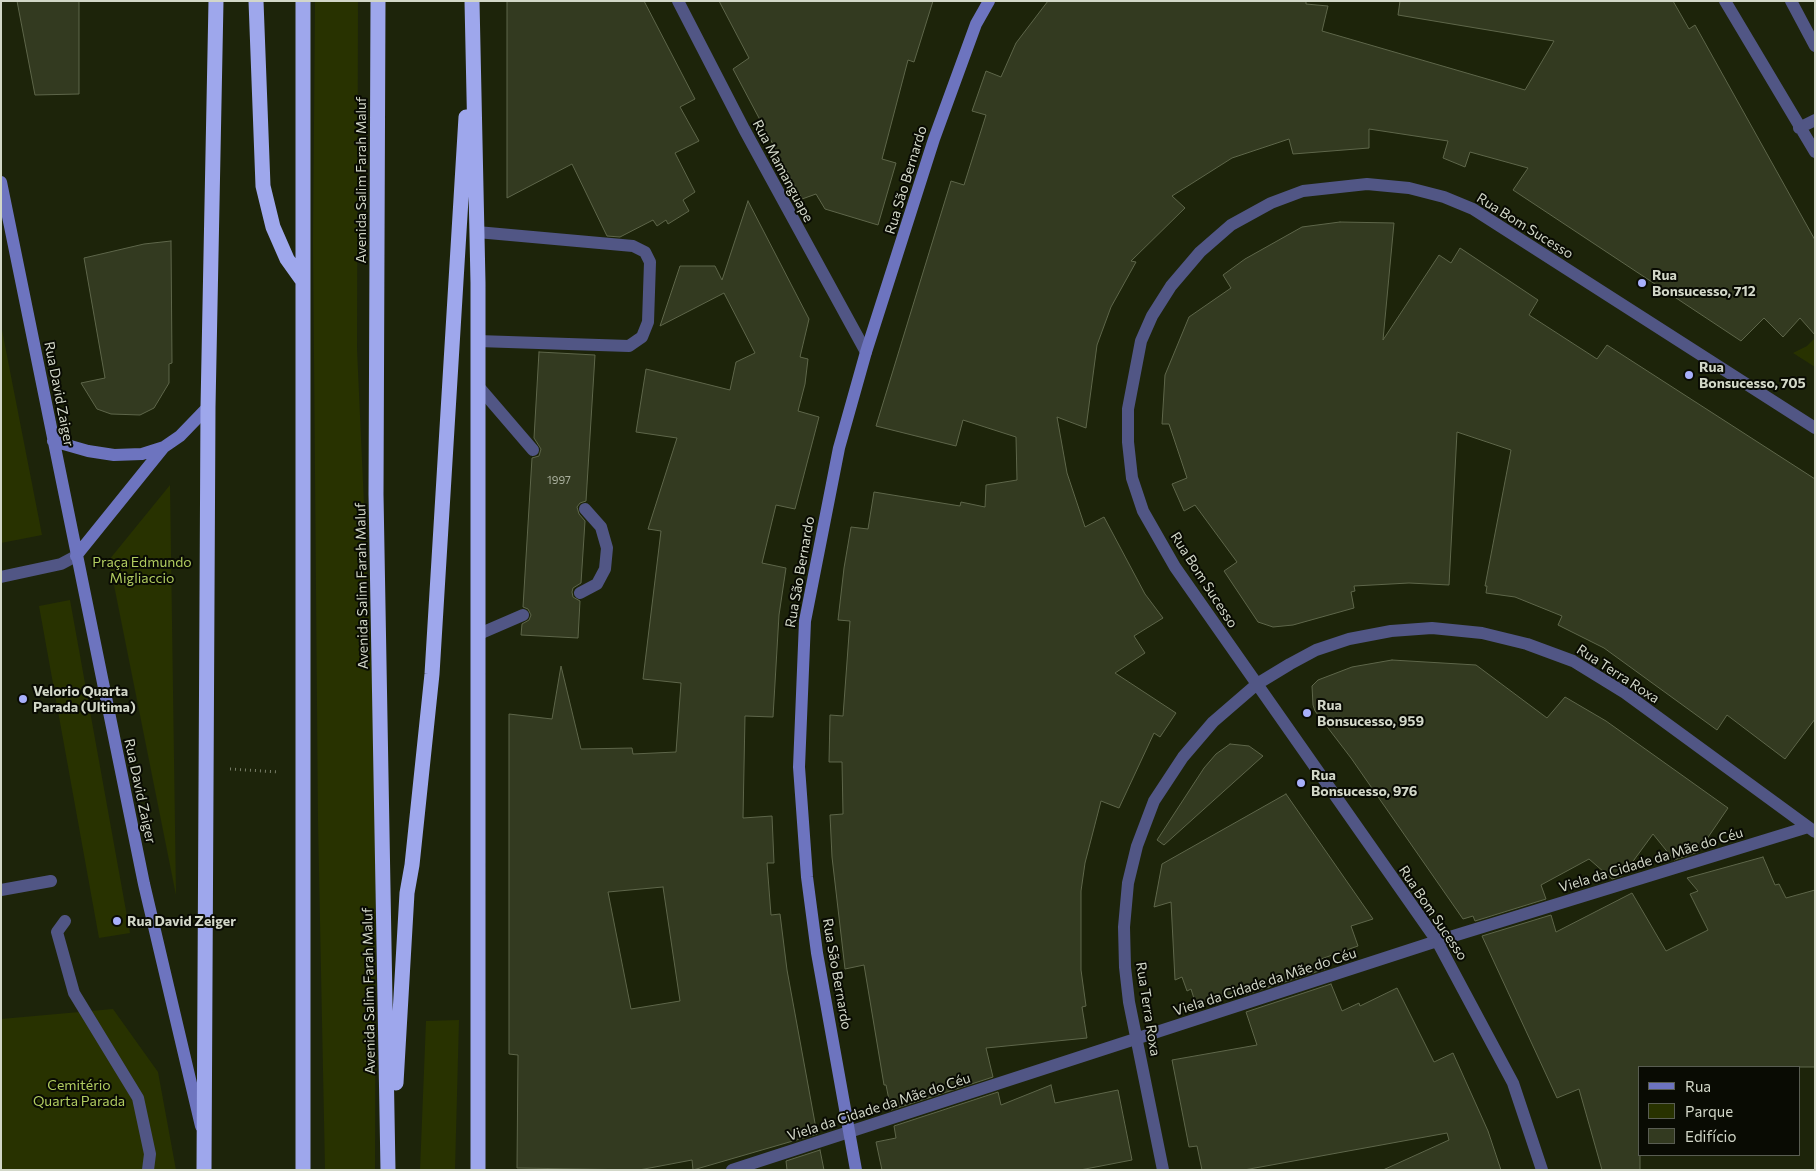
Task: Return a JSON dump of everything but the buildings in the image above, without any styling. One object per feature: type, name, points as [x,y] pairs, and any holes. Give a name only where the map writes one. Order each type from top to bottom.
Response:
[{"type":"highway","points":[[204,1170],[208,407],[216,1]]},
{"type":"highway","points":[[256,1],[263,186],[274,227],[288,259],[302,280]]},
{"type":"highway","points":[[303,1],[303,1170]]},
{"type":"highway","name":"Avenida Salim Farah Maluf","points":[[378,1],[376,494],[389,1170]]},
{"type":"highway","points":[[472,1],[478,342],[478,1170]]},
{"type":"highway","points":[[389,1170],[407,893],[412,865],[432,674],[472,25]]},
{"type":"street","name":"Rua Mamanguape","points":[[678,1],[794,223],[866,352]]},
{"type":"street","name":"Rua São Bernardo","points":[[856,1170],[817,953],[806,877],[799,767],[799,733],[807,612],[839,448],[866,352],[934,139],[976,24],[989,1]]},
{"type":"street","points":[[1725,1],[1815,152]]},
{"type":"street","points":[[1791,1],[1815,46]]},
{"type":"street","points":[[1799,128],[1815,120]]},
{"type":"street","name":"Rua David Zaiger","points":[[1,182],[144,884],[204,1139]]},
{"type":"street","name":"Rua Bom Sucesso","points":[[1542,1170],[1513,1083],[1437,941],[1175,568],[1144,511],[1132,478],[1128,442],[1128,409],[1141,342],[1152,316],[1171,286],[1200,252],[1231,225],[1270,203],[1303,191],[1367,184],[1409,188],[1444,197],[1466,206],[1815,428]]},
{"type":"street","points":[[477,232],[633,246],[646,252],[650,262],[648,322],[642,338],[629,346],[478,342]]},
{"type":"street","points":[[478,386],[533,450]]},
{"type":"street","points":[[1,577],[61,564],[76,556],[164,447],[194,424],[208,407]]},
{"type":"street","points":[[53,441],[88,451],[114,455],[142,454],[164,447]]},
{"type":"street","points":[[580,593],[596,584],[605,569],[607,548],[601,527],[585,509]]},
{"type":"street","points":[[478,634],[522,616]]},
{"type":"street","name":"Rua Terra Roxa","points":[[1163,1170],[1129,1002],[1124,927],[1128,883],[1137,846],[1154,801],[1183,757],[1213,722],[1257,684],[1316,650],[1349,639],[1391,631],[1432,628],[1482,633],[1527,644],[1573,661],[1625,693],[1811,830]]},
{"type":"street","name":"Viela da Cidade da Mãe do Céu","points":[[732,1170],[1437,941],[1811,830]]},
{"type":"street","points":[[1,890],[51,881]]},
{"type":"street","points":[[65,922],[57,932],[74,993],[138,1098],[150,1154],[148,1170]]},
{"type":"path","points":[[207,767],[304,774]]},
{"type":"green space","points":[[315,1],[358,1],[357,349],[376,771],[375,1170],[325,1170],[318,821],[313,242]]},
{"type":"green space","points":[[1,325],[42,535],[1,543]]},
{"type":"green space","points":[[1815,338],[1815,367],[1793,353],[1807,346]]},
{"type":"green space","name":"Praça Edmundo Migliaccio","points":[[170,485],[176,895],[109,560]]},
{"type":"green space","points":[[70,600],[130,933],[99,938],[39,606]]},
{"type":"green space","name":"Cemitério Quarta Parada","points":[[113,1009],[158,1072],[176,1170],[1,1170],[1,1019]]},
{"type":"green space","points":[[459,1020],[455,1170],[420,1170],[426,1021]]},
{"type":"place","name":"Rua Bonsucesso, 712","points":[[1642,283]]},
{"type":"place","name":"Rua Bonsucesso, 705","points":[[1689,375]]},
{"type":"place","name":"Velorio Quarta Parada (Ultima)","points":[[23,699]]},
{"type":"place","name":"Rua Bonsucesso, 959","points":[[1307,713]]},
{"type":"place","name":"Rua Bonsucesso, 976","points":[[1301,783]]},
{"type":"place","name":"Rua David Zeiger","points":[[117,921]]}]
